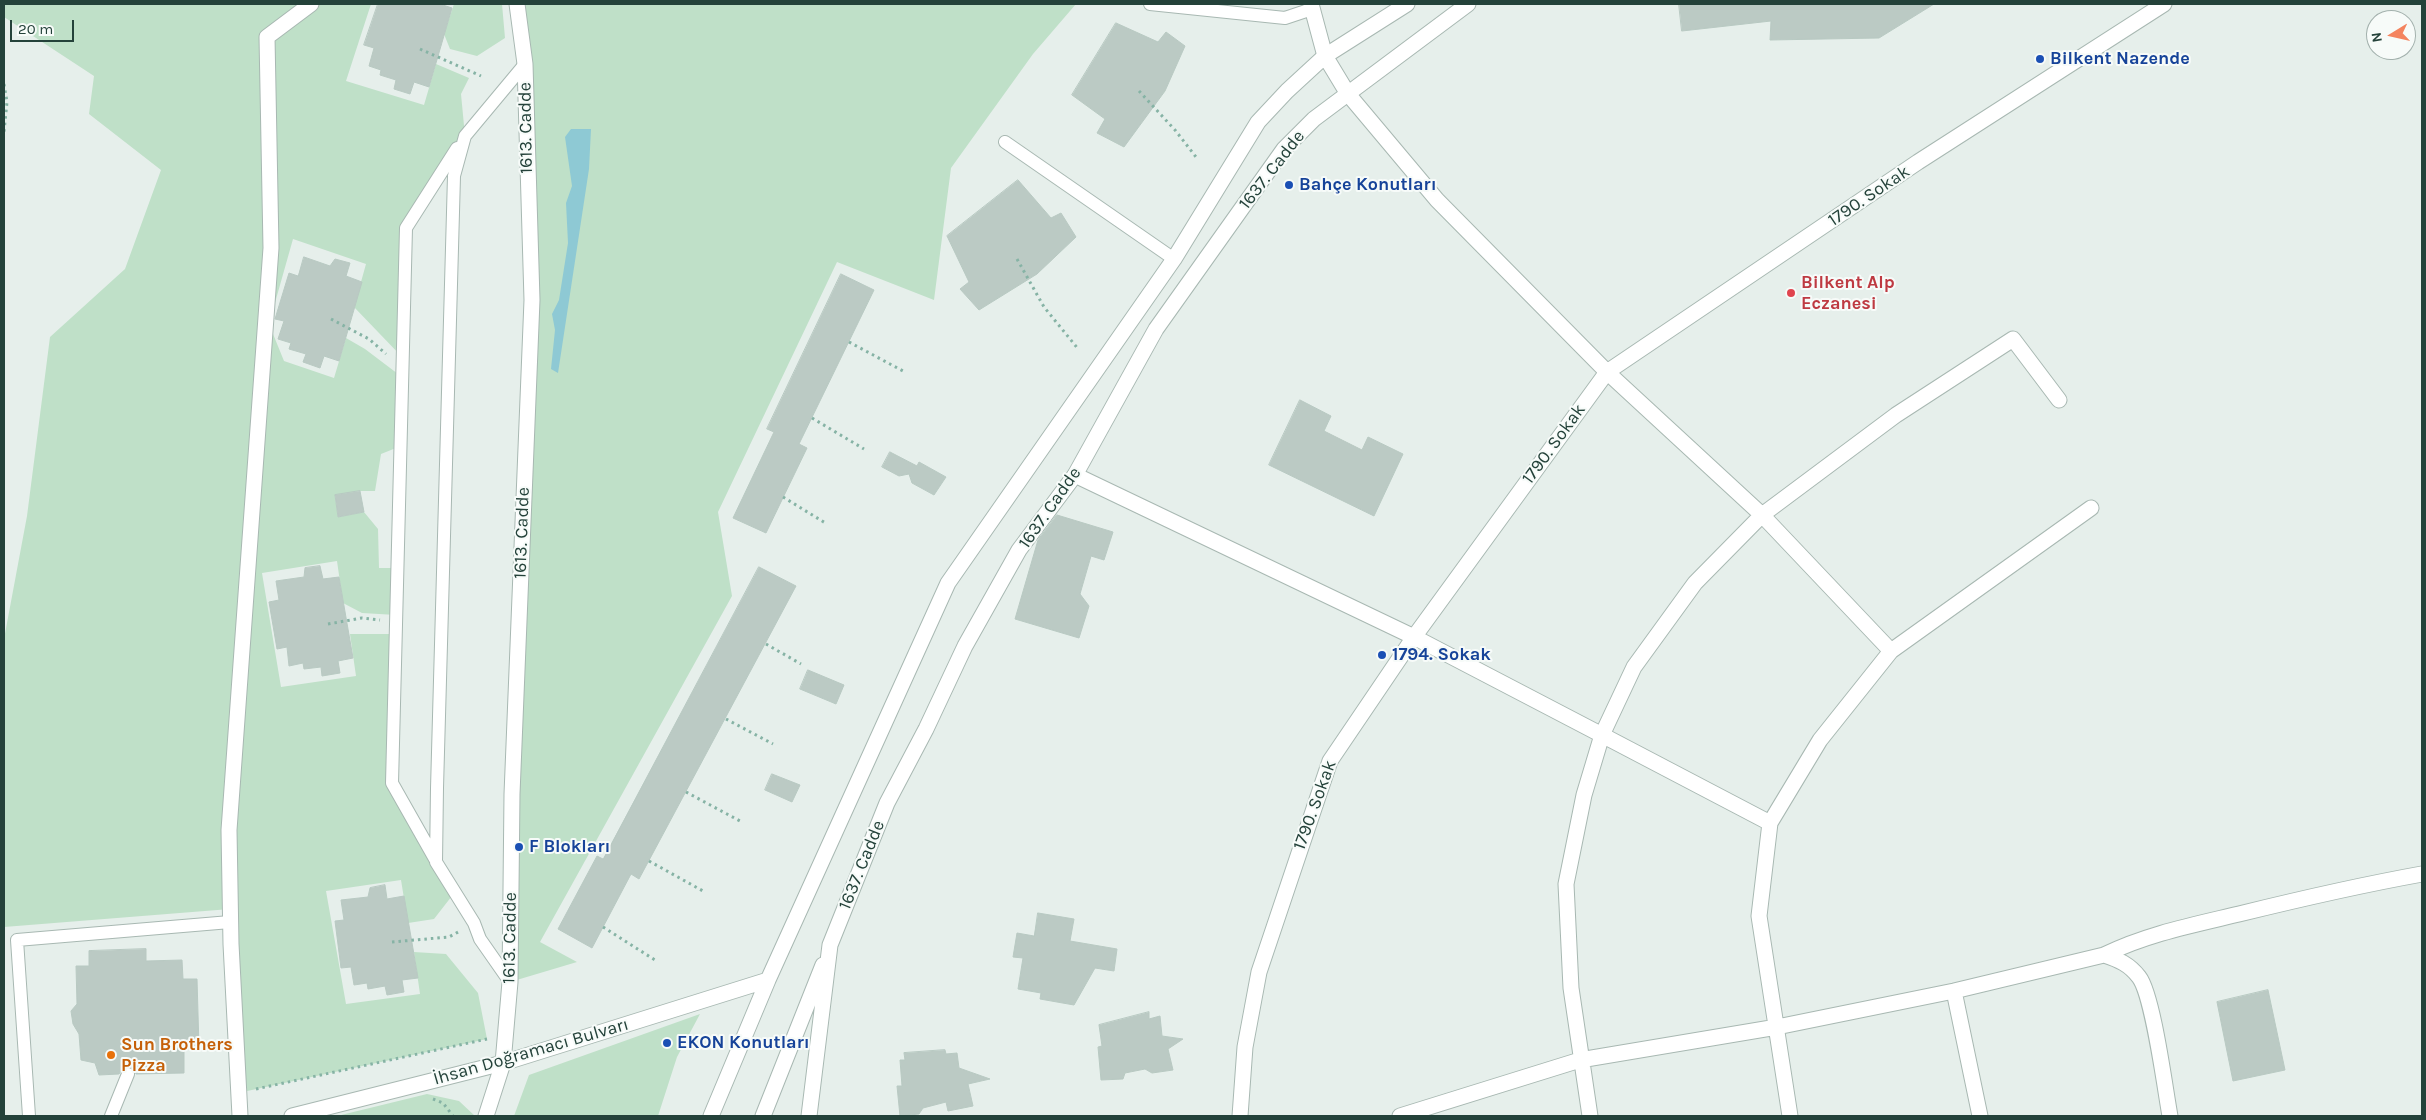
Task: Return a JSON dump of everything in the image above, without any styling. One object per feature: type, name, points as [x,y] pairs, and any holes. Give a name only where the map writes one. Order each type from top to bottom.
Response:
[{"type":"street","points":[[240,1116],[230,922],[229,830],[271,248],[267,37],[311,4]]},
{"type":"street","name":"1613. Cadde","points":[[486,1116],[503,1063],[510,982],[512,794],[532,300],[525,64],[517,4]]},
{"type":"street","name":"1637. Cadde","points":[[711,1116],[768,980],[948,583],[1174,259],[1258,122],[1287,91],[1325,56],[1407,4]]},
{"type":"street","name":"1637. Cadde","points":[[810,1116],[830,945],[887,804],[926,729],[965,646],[1020,550],[1075,475],[1156,329],[1278,157],[1314,119],[1468,4]]},
{"type":"street","name":"1790. Sokak","points":[[1240,1116],[1245,1047],[1259,972],[1330,761],[1414,637],[1607,372],[1918,162],[2164,4]]},
{"type":"street","points":[[1312,6],[1325,56],[1348,94],[1437,200],[1607,372],[1762,515],[1891,651]]},
{"type":"street","points":[[1590,1116],[1580,1060],[1571,988],[1566,884],[1584,795],[1602,735],[1634,667],[1695,583],[1762,515],[1896,415],[2013,339],[2059,400]]},
{"type":"street","points":[[1075,475],[1414,637],[1770,823]]},
{"type":"street","points":[[1790,1116],[1758,916],[1770,823],[1820,740],[1891,651],[2091,508]]},
{"type":"street","points":[[1400,1116],[1423,1112],[1580,1060],[1777,1027],[1954,992],[2104,955],[2129,943],[2165,931],[2347,888],[2422,874]]},
{"type":"street","points":[[763,1116],[830,945]]},
{"type":"street","points":[[2104,955],[2125,962],[2140,978],[2149,1004],[2170,1116]]},
{"type":"street","name":"İhsan Doğramacı Bulvarı","points":[[292,1116],[503,1063],[768,980]]},
{"type":"street","points":[[1954,992],[1980,1116]]},
{"type":"lane","points":[[1150,4],[1285,18],[1312,6]]},
{"type":"lane","points":[[510,982],[480,939],[474,922],[436,862],[392,783],[406,228],[465,136],[525,64]]},
{"type":"lane","points":[[436,862],[436,788],[454,176],[465,136]]},
{"type":"lane","points":[[1005,142],[1174,259]]},
{"type":"lane","points":[[29,1116],[17,940],[230,922]]},
{"type":"lane","points":[[111,1116],[128,1074]]},
{"type":"path","points":[[420,49],[481,76]]},
{"type":"path","points":[[4,84],[6,102],[4,132]]},
{"type":"path","points":[[1139,91],[1175,130],[1196,157]]},
{"type":"path","points":[[1016,259],[1044,307],[1079,350]]},
{"type":"path","points":[[331,320],[369,339],[402,370]]},
{"type":"path","points":[[849,342],[903,371]]},
{"type":"path","points":[[812,418],[864,449]]},
{"type":"path","points":[[783,497],[827,524]]},
{"type":"path","points":[[328,624],[362,618],[396,621]]},
{"type":"path","points":[[766,644],[801,664]]},
{"type":"path","points":[[726,719],[773,744]]},
{"type":"path","points":[[686,792],[740,821]]},
{"type":"path","points":[[649,861],[703,891]]},
{"type":"path","points":[[392,942],[449,937],[474,922]]},
{"type":"path","points":[[603,927],[655,960]]},
{"type":"path","points":[[238,1093],[487,1039]]},
{"type":"path","points":[[430,1098],[443,1103],[453,1116]]},
{"type":"green space","points":[[4,4],[371,4],[346,81],[424,105],[436,64],[469,78],[461,94],[465,136],[406,228],[403,358],[354,307],[366,264],[293,239],[269,324],[284,361],[334,378],[346,338],[365,349],[402,377],[401,446],[381,454],[375,491],[360,491],[335,496],[338,517],[364,512],[378,529],[379,568],[397,568],[396,615],[362,613],[343,603],[337,561],[262,573],[281,687],[356,676],[350,634],[395,634],[392,783],[455,892],[434,919],[408,923],[401,880],[326,891],[346,1004],[420,994],[414,952],[446,954],[478,993],[487,1039],[238,1093],[230,909],[4,927],[4,639],[27,516],[50,337],[125,269],[161,170],[89,114],[94,76],[4,17]]},
{"type":"green space","points":[[454,4],[502,4],[505,38],[477,56],[450,49],[444,34]]},
{"type":"green space","points":[[517,4],[1076,4],[1033,54],[951,168],[934,300],[837,262],[718,512],[732,596],[540,942],[577,962],[510,982],[532,300]]},
{"type":"green space","points":[[700,1014],[677,1057],[658,1116],[514,1116],[529,1075]]},
{"type":"green space","points":[[427,1094],[459,1101],[475,1116],[337,1116]]},
{"type":"water","points":[[571,129],[591,129],[589,169],[558,373],[551,369],[555,330],[552,314],[559,300],[568,243],[566,203],[572,186],[565,137]]},
{"type":"building","points":[[378,4],[440,4],[452,8],[429,87],[414,82],[410,94],[394,89],[396,80],[380,75],[381,70],[369,66],[374,48],[364,45]]},
{"type":"building","points":[[1679,4],[1934,4],[1879,38],[1770,40],[1771,21],[1682,31]]},
{"type":"building","points":[[1116,23],[1158,42],[1166,32],[1185,46],[1165,91],[1124,147],[1097,133],[1105,119],[1072,95]]},
{"type":"building","points":[[1018,180],[1051,218],[1061,213],[1076,237],[1037,274],[979,310],[960,289],[969,282],[947,236]]},
{"type":"building","points":[[304,257],[330,266],[335,259],[350,263],[346,276],[362,282],[339,361],[324,356],[320,368],[303,362],[306,354],[289,349],[291,343],[278,339],[284,321],[275,319],[289,273],[298,276]]},
{"type":"building","points":[[841,274],[874,290],[799,444],[807,448],[766,533],[733,518],[774,432],[767,429]]},
{"type":"building","points":[[1300,400],[1331,416],[1324,431],[1362,450],[1368,437],[1403,454],[1374,516],[1269,465]]},
{"type":"building","points":[[890,452],[917,466],[919,462],[946,477],[934,495],[912,483],[909,474],[899,476],[882,467]]},
{"type":"building","points":[[360,491],[364,512],[338,517],[335,495]]},
{"type":"building","points":[[1057,515],[1113,532],[1104,560],[1091,556],[1080,594],[1089,606],[1079,638],[1015,619],[1038,540]]},
{"type":"building","points":[[320,566],[323,579],[339,577],[353,658],[338,661],[340,673],[322,676],[321,667],[304,669],[303,663],[289,666],[287,647],[277,649],[269,602],[279,600],[276,581],[304,577],[305,568]]},
{"type":"building","points":[[759,567],[796,586],[639,879],[631,874],[592,948],[558,929],[597,856],[603,859]]},
{"type":"building","points":[[808,670],[844,685],[836,704],[800,689]]},
{"type":"building","points":[[772,774],[800,785],[792,802],[765,790]]},
{"type":"building","points":[[385,885],[387,899],[404,896],[418,978],[402,980],[404,992],[387,995],[385,986],[368,989],[367,983],[354,985],[351,967],[341,968],[335,921],[344,920],[341,900],[368,897],[370,888]]},
{"type":"building","points":[[1038,913],[1074,919],[1070,941],[1117,949],[1114,971],[1095,968],[1074,1005],[1040,999],[1041,993],[1018,989],[1023,958],[1013,957],[1017,933],[1034,936]]},
{"type":"building","points":[[146,949],[146,961],[182,960],[183,979],[197,979],[199,1048],[184,1049],[184,1073],[136,1074],[134,1069],[127,1066],[119,1074],[99,1075],[95,1063],[81,1060],[79,1034],[73,1024],[71,1011],[77,1004],[76,966],[89,966],[89,951]]},
{"type":"building","points":[[2268,990],[2285,1070],[2233,1081],[2217,1002]]},
{"type":"building","points":[[1149,1012],[1149,1019],[1160,1016],[1162,1036],[1183,1039],[1168,1049],[1173,1070],[1152,1073],[1145,1069],[1125,1073],[1123,1079],[1101,1080],[1098,1047],[1102,1046],[1099,1025]]},
{"type":"building","points":[[945,1050],[946,1054],[957,1053],[959,1068],[990,1079],[968,1084],[973,1106],[948,1111],[946,1102],[923,1108],[919,1114],[900,1116],[897,1086],[902,1086],[900,1060],[905,1060],[904,1053]]},
{"type":"place","name":"Bilkent Nazende","points":[[2040,59]]},
{"type":"place","name":"Bahçe Konutları","points":[[1289,185]]},
{"type":"place","name":"Bilkent Alp Eczanesi","points":[[1791,293]]},
{"type":"place","name":"1794. Sokak","points":[[1382,655]]},
{"type":"place","name":"F Blokları","points":[[519,847]]},
{"type":"place","name":"EKON Konutları","points":[[667,1043]]},
{"type":"place","name":"Sun Brothers Pizza","points":[[111,1055]]}]
